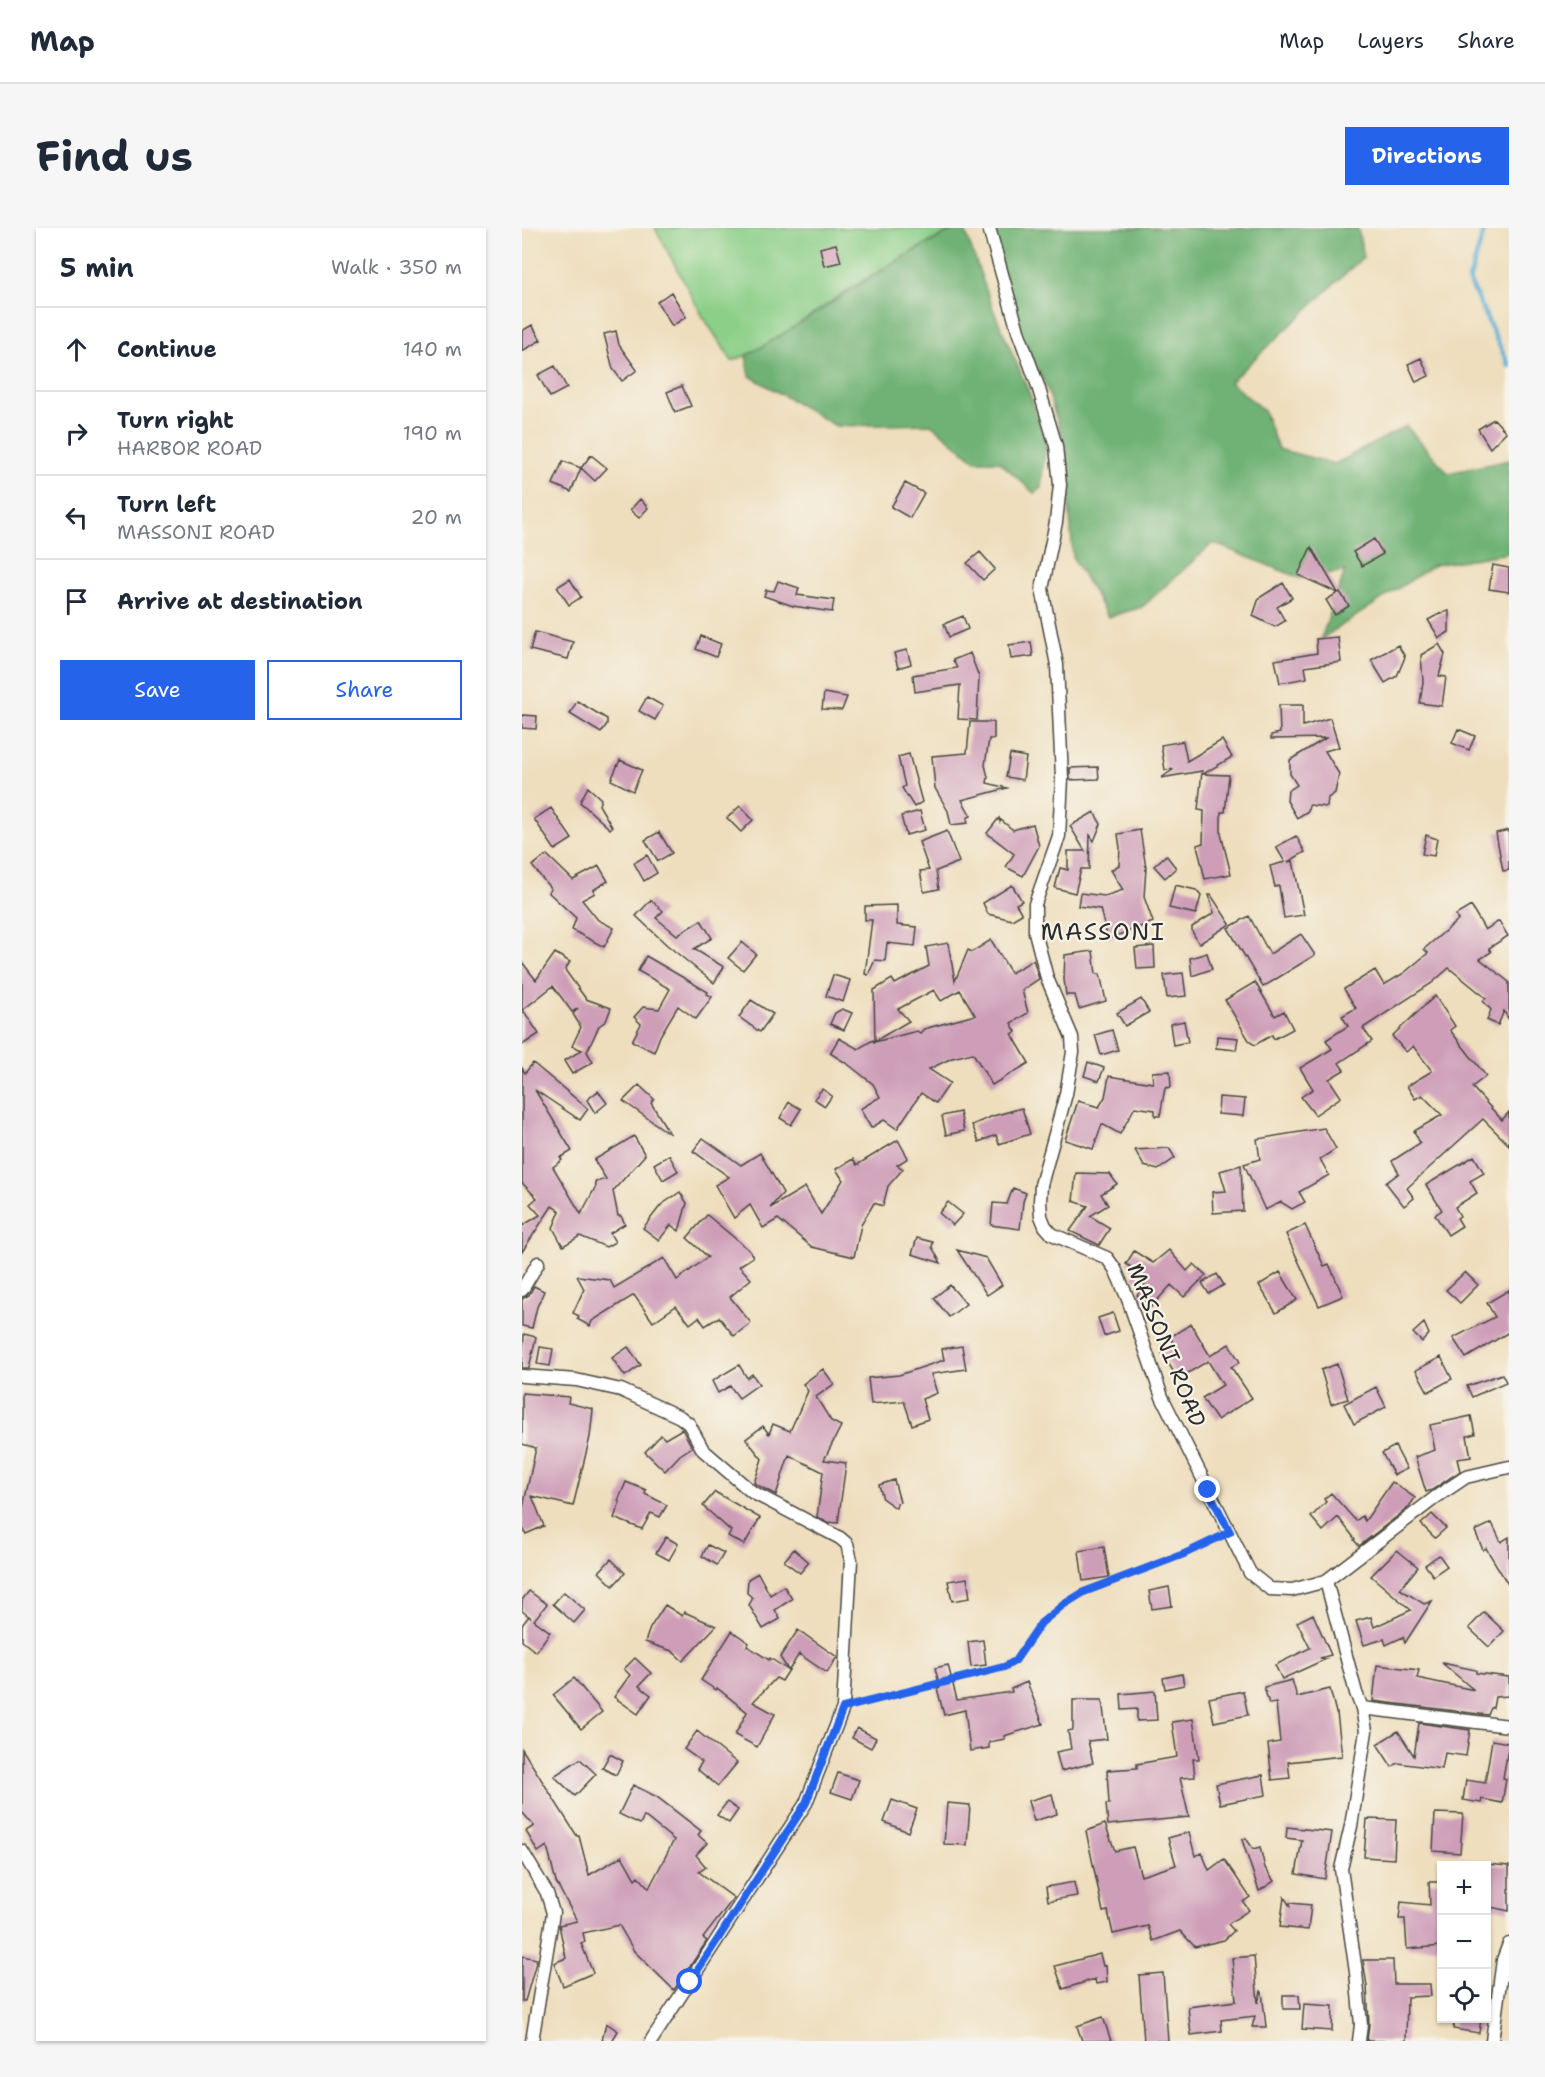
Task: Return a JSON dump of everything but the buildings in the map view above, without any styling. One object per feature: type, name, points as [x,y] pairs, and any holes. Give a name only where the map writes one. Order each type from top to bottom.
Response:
[{"type":"street","name":"MASSONI ROAD","points":[[989,228],[1018,331],[1056,446],[1060,485],[1056,522],[1042,589],[1057,665],[1062,778],[1059,836],[1035,904],[1035,932],[1047,978],[1072,1036],[1072,1052],[1066,1094],[1041,1185],[1041,1216],[1052,1234],[1107,1258],[1115,1269],[1128,1299],[1162,1397],[1250,1573],[1270,1589],[1292,1590],[1326,1581],[1436,1497],[1466,1478],[1509,1467]]},
{"type":"street","points":[[522,1290],[538,1263]]},
{"type":"street","points":[[522,1376],[576,1380],[621,1390],[680,1417],[689,1424],[703,1450],[752,1492],[840,1538],[847,1544],[851,1560],[843,1708],[806,1803],[651,2041]]},
{"type":"street","points":[[1326,1581],[1362,1708],[1366,1731],[1351,1826],[1341,1869],[1356,1972],[1361,2025],[1359,2041]]},
{"type":"street","points":[[1362,1708],[1509,1726]]},
{"type":"street","points":[[522,1851],[547,1893],[553,1913],[532,2041]]},
{"type":"street","points":[[1492,2041],[1505,1976],[1503,1960],[1509,1944]]},
{"type":"path","points":[[843,1708],[1004,1667],[1015,1661],[1041,1623],[1084,1592],[1184,1554],[1230,1532]]},
{"type":"green space","points":[[655,228],[957,228],[859,283],[777,339],[732,361],[702,315]]},
{"type":"green space","points":[[957,228],[964,228],[993,309],[1029,392],[1046,440],[1041,488],[1034,493],[999,461],[976,461],[931,424],[836,426],[750,376],[746,356],[876,274]]},
{"type":"green space","points":[[993,228],[1358,228],[1363,257],[1230,382],[1264,411],[1278,449],[1335,464],[1406,426],[1448,473],[1509,460],[1509,553],[1434,565],[1321,639],[1345,571],[1300,578],[1213,543],[1142,607],[1108,617],[1073,558],[1065,446],[1047,388],[1017,331]]},
{"type":"waterway","points":[[1488,228],[1484,231],[1469,280],[1509,366]]},
{"type":"district","name":"MASSONI","points":[[1103,932]]},
{"type":"route","points":[[690,1982],[806,1803],[843,1708],[1004,1667],[1015,1661],[1041,1623],[1084,1592],[1184,1554],[1230,1532],[1208,1490]]}]
